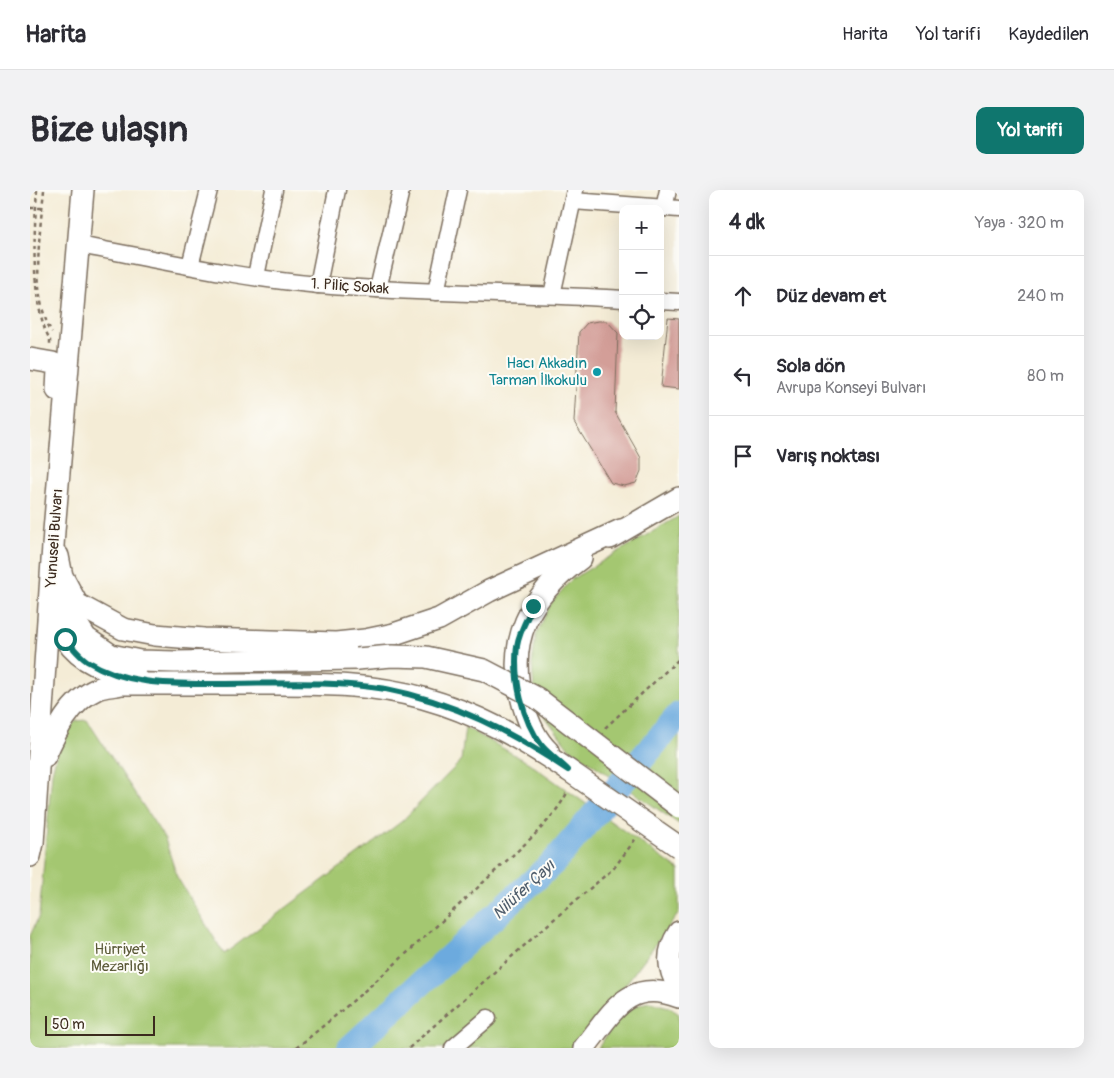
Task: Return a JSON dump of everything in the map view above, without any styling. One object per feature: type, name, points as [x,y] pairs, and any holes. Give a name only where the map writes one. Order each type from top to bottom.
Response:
[{"type":"main road","points":[[79,245],[83,190]]},
{"type":"main road","name":"Yunuseli Bulvarı","points":[[34,777],[79,245]]},
{"type":"main road","points":[[39,360],[53,362],[58,370],[42,532],[42,557],[50,596],[65,639],[85,660],[102,669],[152,684]]},
{"type":"main road","points":[[54,531],[62,576],[77,604],[123,628],[155,635],[204,639],[336,643],[394,634],[439,619],[489,591],[621,530],[679,498]]},
{"type":"main road","points":[[569,777],[542,746],[525,710],[517,683],[517,645],[527,619],[547,588],[562,572],[621,530]]},
{"type":"main road","points":[[52,564],[60,595],[71,617],[86,638],[111,655],[140,661],[175,662],[357,659],[392,656],[426,657],[484,670],[537,698],[679,807]]},
{"type":"main road","points":[[30,856],[33,843],[34,777],[58,726],[82,700],[97,689],[120,684],[348,684],[421,697],[489,722],[523,740],[569,777],[679,847]]},
{"type":"main road","points":[[679,932],[671,944],[668,960],[673,977],[679,988]]},
{"type":"main road","points":[[584,1048],[606,1017],[627,997],[652,992],[679,997]]},
{"type":"street","points":[[190,266],[209,190]]},
{"type":"street","points":[[256,276],[274,190]]},
{"type":"street","points":[[318,285],[336,190]]},
{"type":"street","points":[[378,289],[401,190]]},
{"type":"street","points":[[436,292],[458,190]]},
{"type":"street","points":[[552,295],[574,195],[672,209],[668,190]]},
{"type":"street","name":"1. Piliç Sokak","points":[[79,245],[190,266],[318,285],[436,292],[619,299]]},
{"type":"street","points":[[664,301],[679,302]]},
{"type":"street","points":[[453,1048],[488,1018]]},
{"type":"path","points":[[37,190],[31,269],[33,294],[43,331],[50,340],[39,360]]},
{"type":"path","points":[[39,360],[53,334],[40,308],[38,288],[44,190]]},
{"type":"path","points":[[30,208],[42,208]]},
{"type":"path","points":[[599,734],[679,659]]},
{"type":"path","points":[[296,1048],[352,1003],[427,937],[544,824],[563,801],[569,777]]},
{"type":"path","points":[[409,1048],[614,868],[642,830]]},
{"type":"green space","points":[[679,516],[679,824],[568,747],[543,714],[534,689],[532,664],[536,635],[551,603],[572,579]]},
{"type":"green space","name":"Hürriyet Mezarlığı","points":[[87,720],[165,839],[177,877],[224,954],[401,822],[461,761],[465,727],[529,763],[679,870],[679,913],[610,1005],[573,1048],[30,1048],[30,936],[39,916],[52,773],[58,748],[65,732],[76,721]]},
{"type":"green space","points":[[650,1002],[669,1007],[679,1014],[679,1048],[598,1048],[618,1018],[631,1008]]},
{"type":"building","points":[[668,318],[679,319],[679,389],[661,387]]},
{"type":"building","name":"Hacı Akkadın Tarman İlkokulu","points":[[607,321],[618,333],[615,412],[641,458],[641,471],[636,483],[624,486],[611,483],[574,422],[579,332],[587,323]]},
{"type":"waterway","name":"Nilüfer Çayı","points":[[350,1048],[554,862],[679,715]]},
{"type":"place","name":"Hacı Akkadın Tarman İlkokulu","points":[[597,372]]},
{"type":"route","points":[[65,639],[85,660],[102,669],[152,684],[348,684],[421,697],[489,722],[523,740],[568,770],[542,746],[525,710],[517,683],[517,645],[533,606]]}]
